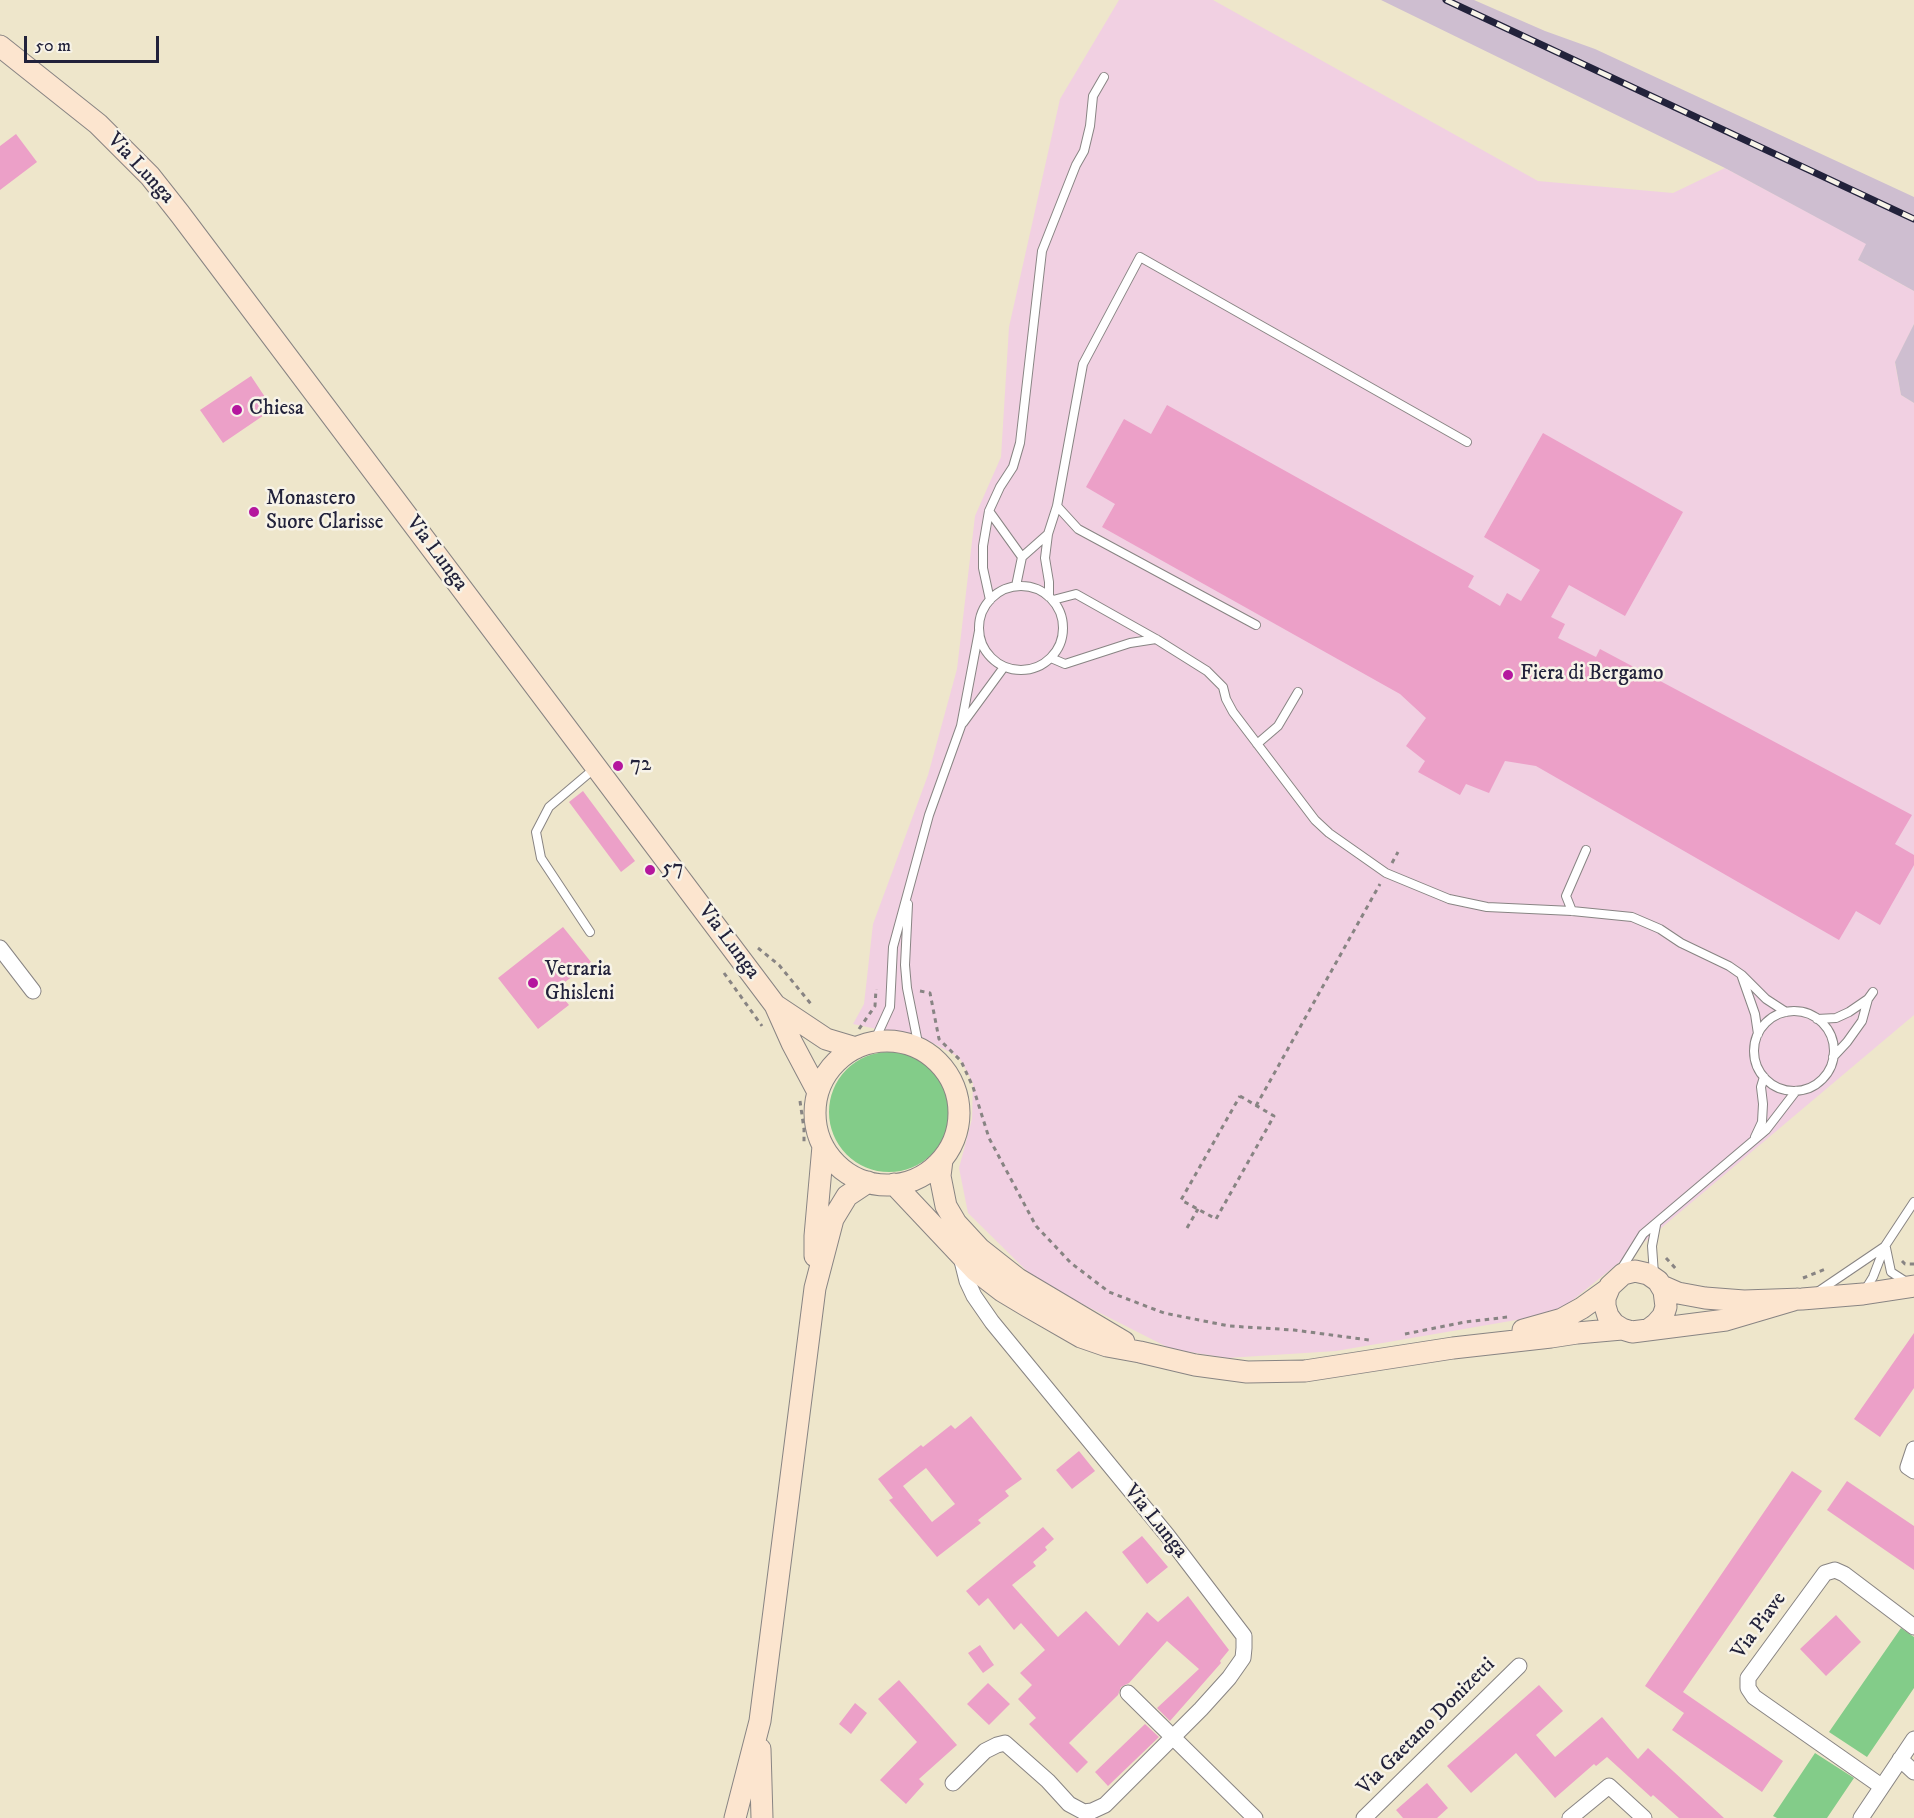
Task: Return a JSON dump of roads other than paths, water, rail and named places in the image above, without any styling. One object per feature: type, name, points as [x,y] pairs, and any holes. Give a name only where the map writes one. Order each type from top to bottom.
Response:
[{"type":"street","name":"Via Lunga","points":[[0,46],[98,124],[150,176],[174,206],[775,1005],[818,1092]]},
{"type":"street","points":[[0,948],[33,991]]},
{"type":"street","name":"Via Lunga","points":[[775,1005],[826,1040],[863,1040],[893,1041],[906,1043],[919,1048],[941,1064],[958,1098],[959,1122],[956,1133],[942,1160],[924,1174],[908,1181],[894,1184],[868,1182],[855,1177],[838,1165],[824,1146],[816,1124],[816,1102],[822,1082],[832,1067],[863,1040]]},
{"type":"street","points":[[735,1818],[760,1721],[815,1288],[815,1236],[824,1146]]},
{"type":"street","name":"Via Lunga","points":[[942,1160],[940,1176],[946,1206],[956,1223],[980,1249],[1018,1279],[1140,1352]]},
{"type":"street","points":[[815,1288],[833,1219],[847,1196],[868,1182]]},
{"type":"street","name":"Via Lunga","points":[[894,1184],[976,1270],[994,1285],[1027,1306],[1081,1337],[1107,1347],[1195,1365],[1223,1370],[1305,1371],[1453,1348],[1622,1329]]},
{"type":"street","name":"Via Lunga","points":[[953,1783],[986,1751],[1005,1743],[1048,1781],[1069,1804],[1084,1812],[1105,1805],[1174,1737],[1229,1678],[1243,1658],[1244,1636],[1167,1535],[992,1322],[974,1296],[967,1281],[961,1255]]},
{"type":"street","points":[[1801,1292],[1726,1320],[1632,1332],[1614,1324],[1605,1306],[1612,1284],[1623,1274],[1635,1271],[1642,1272],[1678,1293],[1744,1301],[1801,1292],[1863,1294],[1914,1286]]},
{"type":"street","points":[[1648,1330],[1663,1316],[1666,1307],[1666,1296],[1658,1281]]},
{"type":"street","name":"Via Lunga","points":[[1453,1348],[1562,1319],[1582,1308],[1612,1284]]},
{"type":"street","points":[[986,1312],[990,1291],[994,1285]]},
{"type":"street","points":[[1914,1449],[1908,1467],[1914,1471]]},
{"type":"street","name":"Via Piave","points":[[1881,1786],[1754,1697],[1748,1688],[1748,1678],[1825,1573],[1835,1570],[1844,1574],[1914,1627]]},
{"type":"street","name":"Via Gaetano Donizetti","points":[[1364,1818],[1519,1666]]},
{"type":"street","points":[[1128,1692],[1255,1818]]},
{"type":"street","points":[[760,1721],[762,1818]]},
{"type":"street","points":[[1861,1818],[1914,1739]]},
{"type":"street","points":[[1900,1759],[1914,1772]]},
{"type":"street","points":[[1570,1818],[1609,1786],[1644,1818]]},
{"type":"lane","points":[[990,600],[982,568],[983,546],[989,511],[1000,487],[1013,467],[1020,443],[1042,250],[1076,165],[1084,151],[1090,126],[1093,96],[1104,77]]},
{"type":"lane","points":[[1051,598],[1045,558],[1048,534],[1057,506],[1083,364],[1140,257],[1467,442]]},
{"type":"lane","points":[[1057,506],[1078,529],[1256,625]]},
{"type":"lane","points":[[989,511],[1022,557]]},
{"type":"lane","points":[[1016,586],[1022,557],[1048,534]]},
{"type":"lane","points":[[863,1040],[890,1007],[893,947],[930,815],[961,726],[980,620],[984,609],[998,593],[1016,586],[1040,590],[1051,598],[1060,611],[1063,629],[1058,648],[1051,658],[1032,669],[1018,670],[1004,667],[994,661],[981,642],[979,631]]},
{"type":"lane","points":[[1051,598],[1076,594],[1207,671],[1223,687],[1233,712],[1315,820],[1329,833],[1386,873],[1449,899],[1487,907],[1572,911],[1632,917],[1660,929],[1681,943],[1729,966],[1742,975],[1766,999],[1786,1012]]},
{"type":"lane","points":[[1051,658],[1065,664],[1130,643],[1156,639]]},
{"type":"lane","points":[[961,726],[1004,667]]},
{"type":"lane","points":[[1257,744],[1278,726],[1298,692]]},
{"type":"lane","points":[[590,932],[541,858],[536,831],[549,807],[596,767]]},
{"type":"lane","points":[[1572,911],[1566,896],[1586,850]]},
{"type":"lane","points":[[909,889],[905,965],[907,988],[919,1048]]},
{"type":"lane","points":[[1742,975],[1755,1014],[1758,1034]]},
{"type":"lane","points":[[1817,1019],[1836,1018],[1849,1012],[1870,996],[1862,1022],[1833,1057]]},
{"type":"lane","points":[[1786,1012],[1807,1014],[1817,1019],[1825,1026],[1833,1046],[1833,1057],[1825,1076],[1817,1084],[1796,1091],[1784,1090],[1773,1085],[1764,1077],[1755,1060],[1754,1047],[1758,1034],[1765,1024],[1786,1012]]},
{"type":"lane","points":[[1754,1138],[1762,1122],[1761,1087],[1764,1077]]},
{"type":"lane","points":[[1612,1284],[1643,1234],[1766,1130],[1796,1091]]},
{"type":"lane","points":[[1863,1294],[1873,1277],[1885,1246],[1914,1202]]},
{"type":"lane","points":[[1656,1225],[1652,1246],[1658,1281]]},
{"type":"lane","points":[[1885,1246],[1891,1272],[1914,1286]]},
{"type":"lane","points":[[1801,1292],[1822,1289],[1885,1246]]},
{"type":"railway","points":[[1446,0],[1914,219]]},
{"type":"place","name":"Chiesa","points":[[237,410]]},
{"type":"place","name":"Monastero Suore Clarisse","points":[[254,512]]},
{"type":"place","name":"Fiera di Bergamo","points":[[1508,675]]},
{"type":"place","name":"72","points":[[618,766]]},
{"type":"place","name":"57","points":[[650,870]]},
{"type":"place","name":"Vetraria Ghisleni","points":[[533,983]]}]
